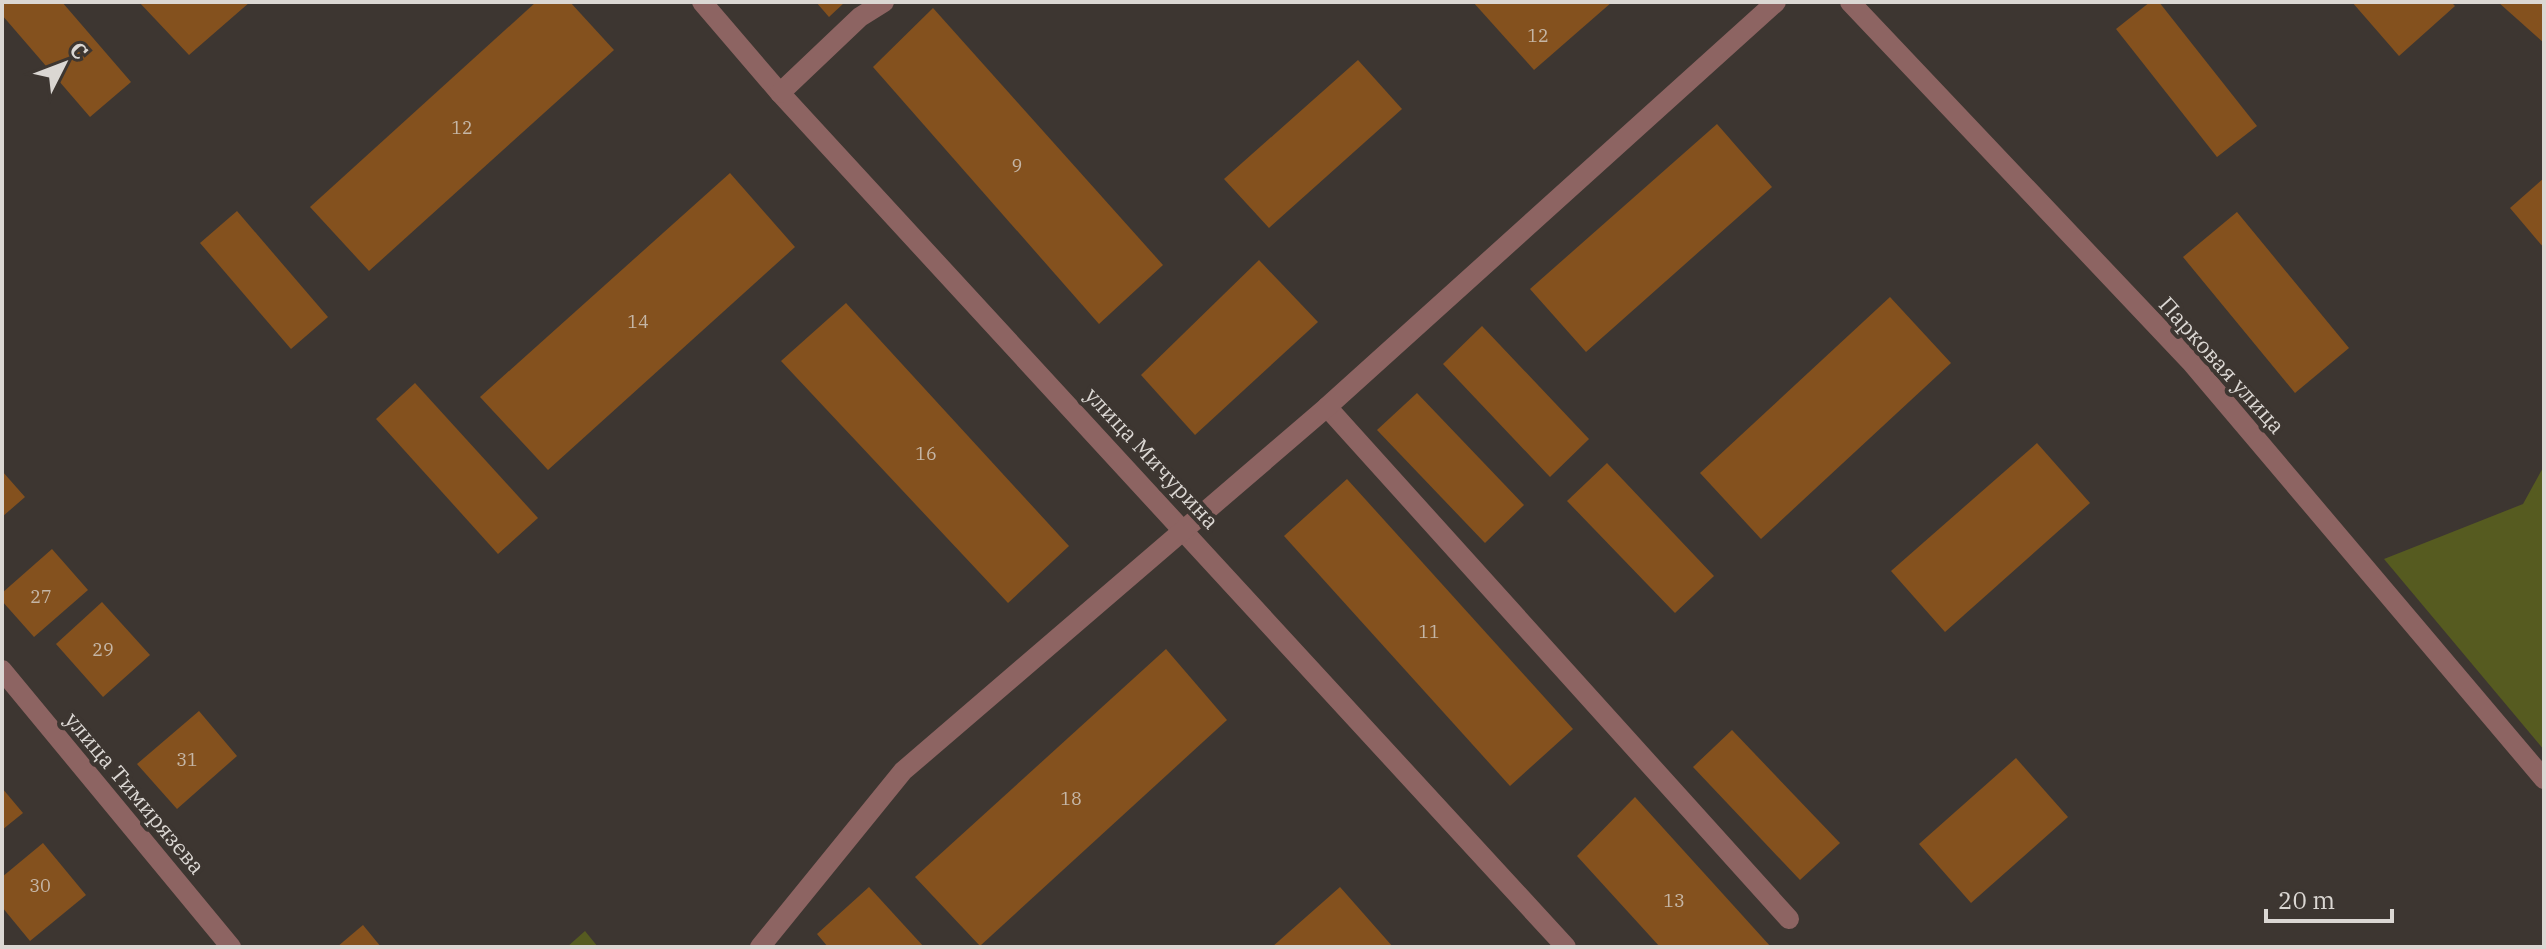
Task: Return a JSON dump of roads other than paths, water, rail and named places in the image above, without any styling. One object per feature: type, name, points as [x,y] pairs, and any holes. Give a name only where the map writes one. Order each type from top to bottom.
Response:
[{"type":"street","name":"улица Мичурина","points":[[702,2],[780,93],[1184,528],[1566,947]]},
{"type":"street","points":[[780,93],[860,17],[884,2]]},
{"type":"street","points":[[760,947],[903,771],[1327,407],[1776,2]]},
{"type":"street","name":"Парковая улица","points":[[1850,2],[2191,362],[2542,777]]},
{"type":"street","points":[[1327,407],[1789,919]]},
{"type":"street","name":"улица Тимирязева","points":[[2,670],[231,947]]}]
